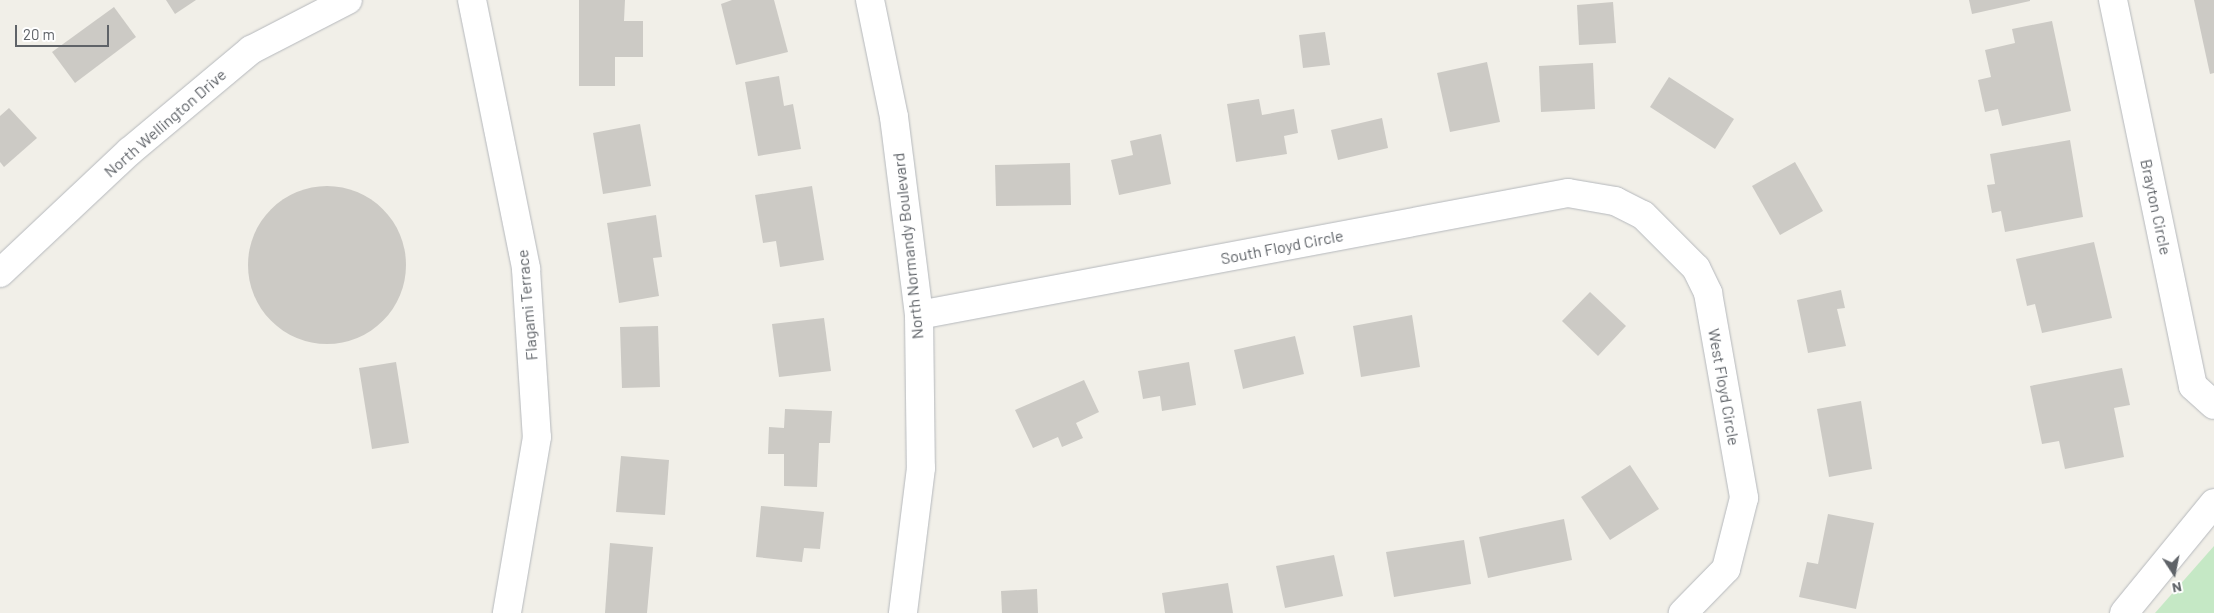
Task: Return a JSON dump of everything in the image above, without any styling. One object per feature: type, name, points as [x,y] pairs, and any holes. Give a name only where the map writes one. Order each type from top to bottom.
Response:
[{"type":"street","name":"North Wellington Drive","points":[[0,273],[130,151],[251,50],[348,0]]},
{"type":"street","name":"Flagami Terrace","points":[[472,0],[526,269],[537,438],[507,613]]},
{"type":"street","name":"North Normandy Boulevard","points":[[870,0],[894,117],[919,315],[921,468],[903,613]]},
{"type":"street","name":"Brayton Circle","points":[[2113,0],[2193,386],[2214,405]]},
{"type":"street","name":"South Floyd Circle","points":[[919,315],[1568,193],[1615,201],[1643,215]]},
{"type":"street","name":"West Floyd Circle","points":[[1643,215],[1696,268],[1708,293],[1744,498],[1726,569],[1683,613]]},
{"type":"street","points":[[2124,613],[2214,503]]},
{"type":"green space","points":[[2214,546],[2214,613],[2155,613]]},
{"type":"building","points":[[166,0],[196,0],[175,14]]},
{"type":"building","points":[[579,0],[625,0],[624,21],[643,21],[643,57],[615,57],[615,86],[579,86]]},
{"type":"building","points":[[732,0],[774,0],[788,52],[736,65],[721,4]]},
{"type":"building","points":[[1969,0],[2030,0],[2030,1],[1972,14]]},
{"type":"building","points":[[2194,0],[2214,0],[2214,73],[2210,74]]},
{"type":"building","points":[[1613,2],[1616,43],[1579,45],[1577,5]]},
{"type":"building","points":[[114,7],[136,37],[75,83],[52,52]]},
{"type":"building","points":[[2052,21],[2071,111],[2002,126],[1998,109],[1985,112],[1978,80],[1991,77],[1985,50],[2015,43],[2012,29]]},
{"type":"building","points":[[1325,32],[1330,65],[1303,68],[1299,35]]},
{"type":"building","points":[[1487,62],[1500,122],[1450,132],[1437,73]]},
{"type":"building","points":[[1593,63],[1595,109],[1541,112],[1539,66]]},
{"type":"building","points":[[779,76],[784,106],[793,104],[801,149],[758,156],[745,82]]},
{"type":"building","points":[[1669,77],[1734,119],[1715,149],[1650,107]]},
{"type":"building","points":[[1259,99],[1262,115],[1294,109],[1298,133],[1284,136],[1287,154],[1236,162],[1227,104]]},
{"type":"building","points":[[9,108],[37,138],[4,167],[0,162],[0,116]]},
{"type":"building","points":[[1382,118],[1388,148],[1338,160],[1331,130]]},
{"type":"building","points":[[640,124],[651,186],[603,194],[593,133]]},
{"type":"building","points":[[1161,134],[1171,184],[1119,195],[1111,160],[1133,155],[1130,141]]},
{"type":"building","points":[[2070,140],[2083,217],[2005,232],[2001,211],[1992,213],[1987,185],[1995,184],[1990,154]]},
{"type":"building","points":[[1795,162],[1823,211],[1780,235],[1752,186]]},
{"type":"building","points":[[1070,163],[1071,205],[996,206],[995,165]]},
{"type":"building","points":[[335,186],[350,189],[364,195],[383,209],[393,221],[403,242],[406,265],[403,288],[393,309],[383,321],[371,331],[350,341],[335,344],[319,344],[304,341],[283,331],[261,309],[249,280],[248,257],[251,242],[261,221],[283,199],[312,187]]},
{"type":"building","points":[[812,186],[824,260],[780,267],[776,241],[763,243],[755,195]]},
{"type":"building","points":[[656,215],[662,257],[653,258],[659,296],[619,303],[607,223]]},
{"type":"building","points":[[2094,242],[2112,318],[2042,333],[2035,304],[2027,306],[2016,259]]},
{"type":"building","points":[[1841,290],[1845,308],[1837,309],[1846,346],[1808,353],[1797,300]]},
{"type":"building","points":[[1590,292],[1626,326],[1598,356],[1562,321]]},
{"type":"building","points":[[1412,315],[1420,367],[1361,377],[1353,326]]},
{"type":"building","points":[[824,318],[831,371],[779,377],[772,324]]},
{"type":"building","points":[[658,326],[660,387],[622,388],[620,327]]},
{"type":"building","points":[[1295,336],[1304,374],[1243,389],[1234,350]]},
{"type":"building","points":[[396,362],[409,443],[372,449],[359,368]]},
{"type":"building","points":[[1189,362],[1196,405],[1162,411],[1160,396],[1143,399],[1138,371]]},
{"type":"building","points":[[2122,368],[2130,405],[2114,408],[2124,457],[2065,469],[2059,441],[2042,444],[2030,386]]},
{"type":"building","points":[[1084,380],[1099,412],[1076,423],[1083,438],[1062,447],[1058,437],[1033,448],[1015,410]]},
{"type":"building","points":[[1861,401],[1872,469],[1829,477],[1817,409]]},
{"type":"building","points":[[785,409],[832,411],[830,443],[819,443],[817,487],[784,486],[784,454],[768,454],[769,427],[784,428]]},
{"type":"building","points":[[621,456],[669,460],[665,515],[616,512]]},
{"type":"building","points":[[1630,465],[1659,509],[1610,540],[1581,497]]},
{"type":"building","points":[[761,506],[824,512],[820,549],[804,548],[802,562],[756,557]]},
{"type":"building","points":[[1828,514],[1874,523],[1856,609],[1799,597],[1807,562],[1818,564]]},
{"type":"building","points":[[1564,519],[1572,560],[1488,578],[1479,537]]},
{"type":"building","points":[[1464,540],[1471,584],[1394,597],[1386,552]]},
{"type":"building","points":[[610,543],[653,547],[647,613],[605,613]]},
{"type":"building","points":[[1334,555],[1343,596],[1285,608],[1276,566]]},
{"type":"building","points":[[1228,583],[1233,613],[1165,613],[1162,593]]},
{"type":"building","points":[[1037,589],[1038,613],[1002,613],[1001,591]]}]
